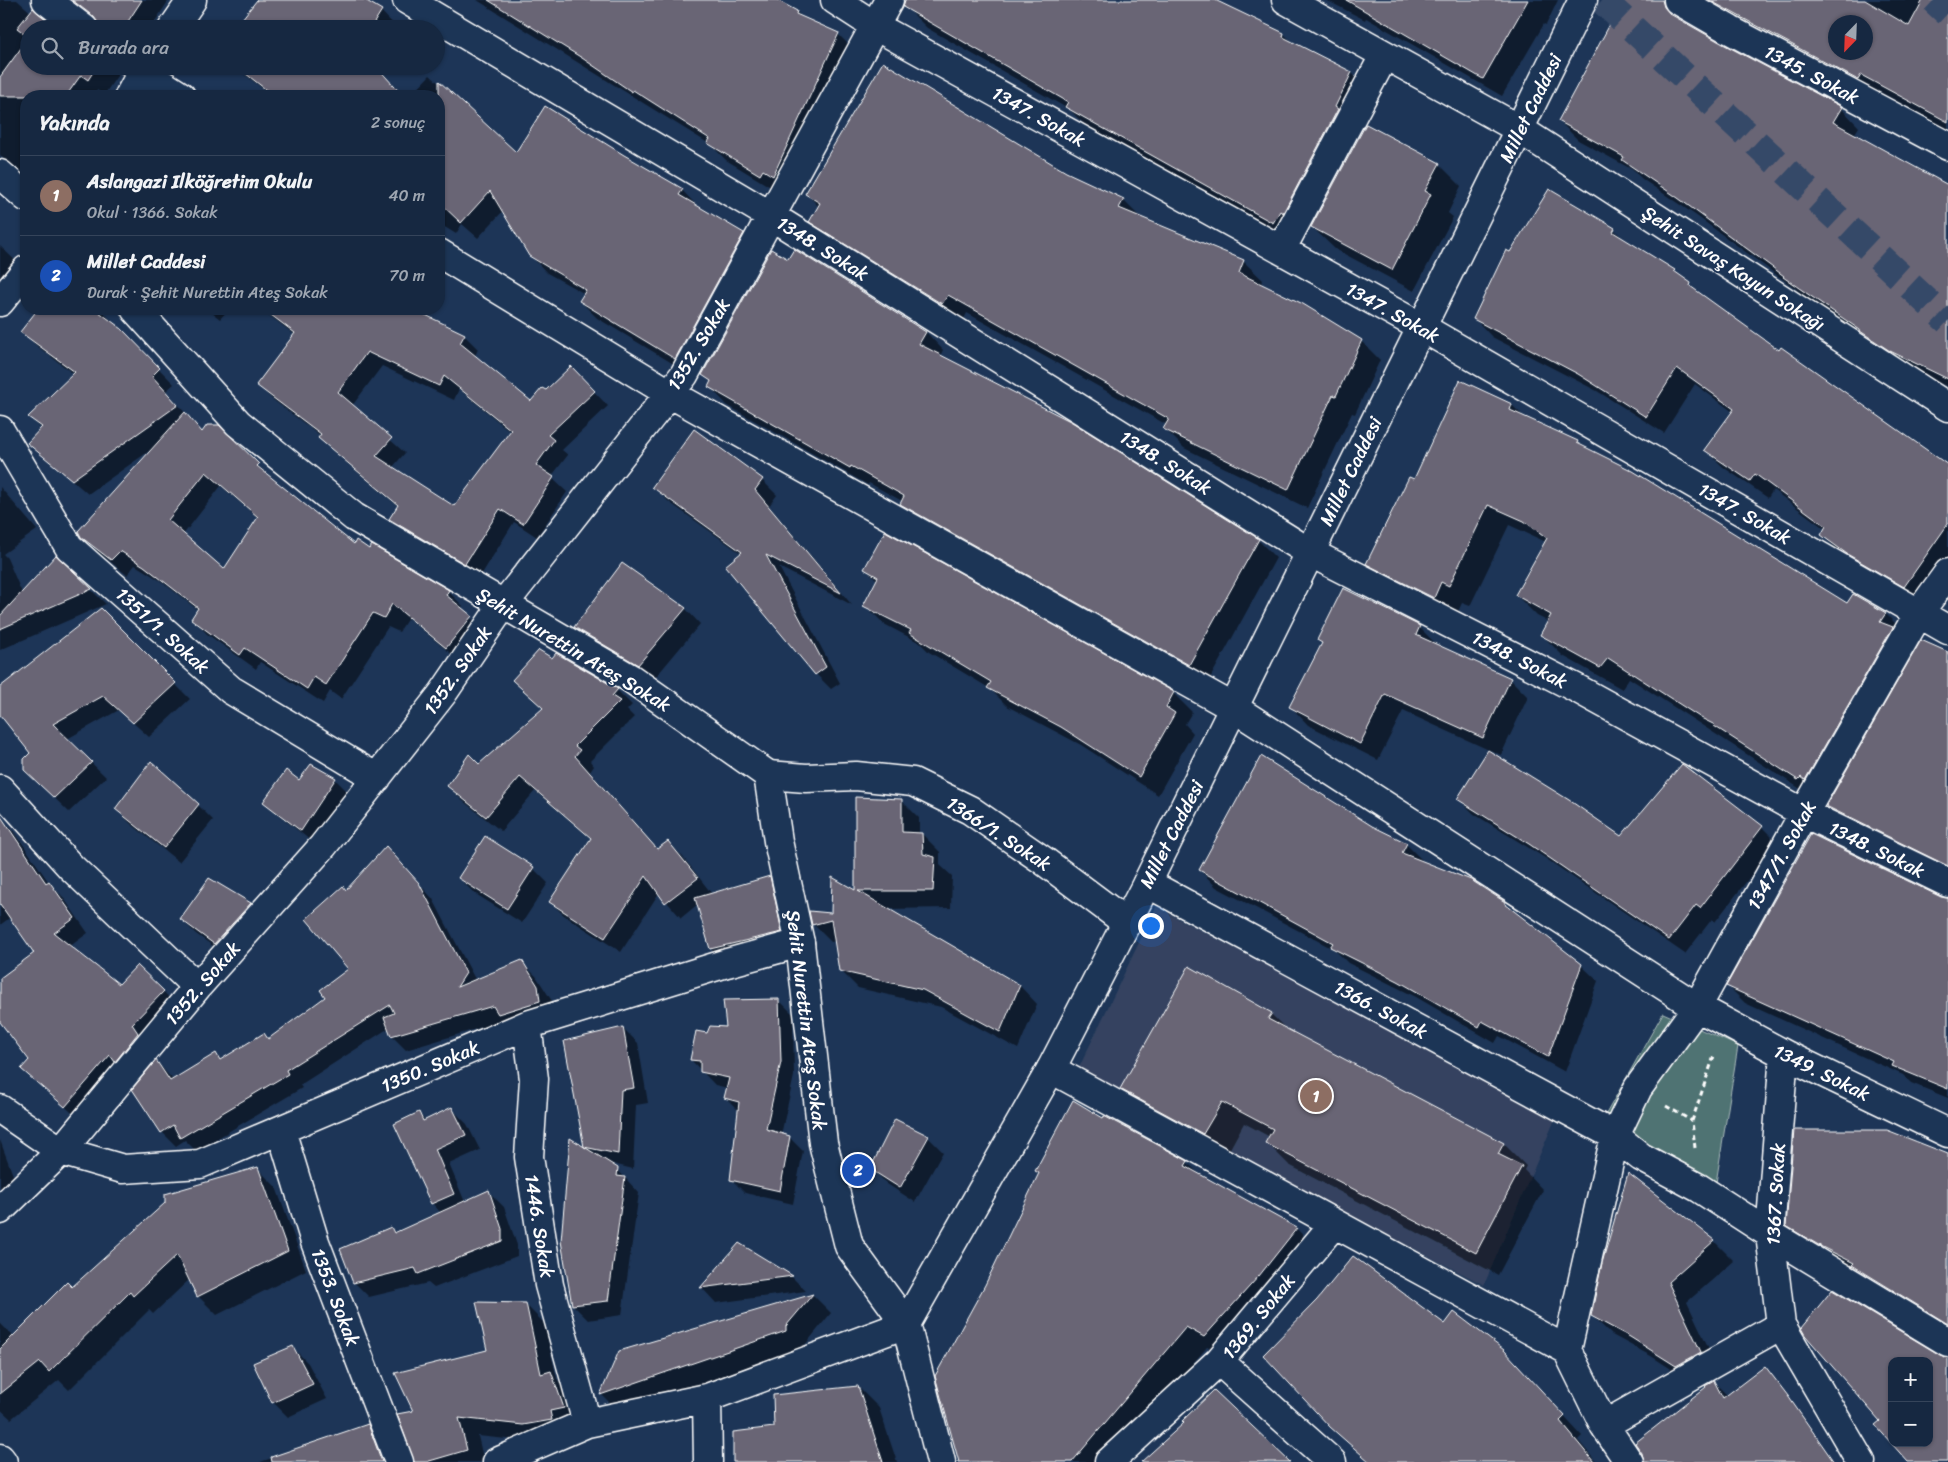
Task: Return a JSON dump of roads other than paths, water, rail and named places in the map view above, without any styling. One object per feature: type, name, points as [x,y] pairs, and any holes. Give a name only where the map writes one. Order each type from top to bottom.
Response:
[{"type":"street","points":[[46,0],[72,20]]},
{"type":"street","points":[[178,20],[192,0]]},
{"type":"street","name":"1348. Sokak","points":[[407,0],[441,20]]},
{"type":"street","name":"1347. Sokak","points":[[835,0],[875,26],[1421,327],[1948,630]]},
{"type":"street","name":"1352. Sokak","points":[[0,1210],[61,1151],[197,986],[323,846],[443,693],[502,605],[684,375],[889,0]]},
{"type":"street","name":"Şehit Savaş Koyun Sokağı","points":[[1286,0],[1384,56],[1519,129],[1948,407]]},
{"type":"street","name":"Millet Caddesi","points":[[906,1324],[1051,1069],[1147,883],[1583,0]]},
{"type":"street","name":"1345. Sokak","points":[[1678,0],[1730,30],[1948,146]]},
{"type":"street","name":"1348. Sokak","points":[[445,22],[772,216],[1309,552],[1576,688],[1804,813],[1948,883]]},
{"type":"street","points":[[1281,250],[1384,56]]},
{"type":"street","points":[[131,90],[137,75]]},
{"type":"street","points":[[150,75],[172,90]]},
{"type":"street","points":[[0,174],[20,192]]},
{"type":"street","name":"1349. Sokak","points":[[445,257],[669,393],[1234,708],[1697,1007],[1784,1054],[1948,1133]]},
{"type":"street","points":[[0,302],[20,277]]},
{"type":"street","name":"Şehit Nurettin Ateş Sokak","points":[[140,315],[238,423],[354,517],[630,678],[768,775],[778,841],[800,943],[823,1143],[849,1246],[906,1324],[941,1462]]},
{"type":"street","name":"1351/1. Sokak","points":[[0,430],[69,547],[231,690],[377,778]]},
{"type":"street","name":"1347/1. Sokak","points":[[1567,1350],[1615,1136],[1638,1088],[1697,1007],[1804,813],[1919,613],[1948,573]]},
{"type":"street","name":"1366/1. Sokak","points":[[768,775],[806,778],[856,776],[913,782],[970,810],[1127,922]]},
{"type":"street","points":[[0,789],[71,867],[197,986]]},
{"type":"street","name":"1366. Sokak","points":[[1147,883],[1615,1136],[1641,1157],[1699,1188],[1770,1234],[1948,1342]]},
{"type":"street","name":"1350. Sokak","points":[[0,1109],[61,1151],[123,1169],[200,1164],[526,1025],[727,963],[800,943]]},
{"type":"street","name":"1446. Sokak","points":[[526,1025],[534,1079],[529,1157],[549,1284],[587,1422]]},
{"type":"street","name":"1367. Sokak","points":[[1784,1054],[1770,1234],[1781,1324],[1861,1462]]},
{"type":"street","points":[[1051,1069],[1567,1350],[1604,1425],[1629,1462]]},
{"type":"street","name":"1353. Sokak","points":[[281,1130],[315,1242],[399,1462]]},
{"type":"street","name":"1369. Sokak","points":[[1332,1462],[1219,1361],[1334,1224]]},
{"type":"street","points":[[497,1462],[534,1454],[587,1422],[707,1398],[906,1324]]},
{"type":"street","points":[[1604,1425],[1781,1324]]},
{"type":"street","points":[[1109,1462],[1219,1361]]},
{"type":"street","points":[[707,1398],[708,1462]]},
{"type":"street","points":[[0,1458],[3,1462]]},
{"type":"tunnel","points":[[1602,0],[1948,321]]},
{"type":"tunnel","points":[[1934,0],[1948,13]]},
{"type":"place","name":"Aslangazi Ilköğretim Okulu","points":[[1316,1096]]},
{"type":"place","name":"Millet Caddesi","points":[[858,1170]]}]
